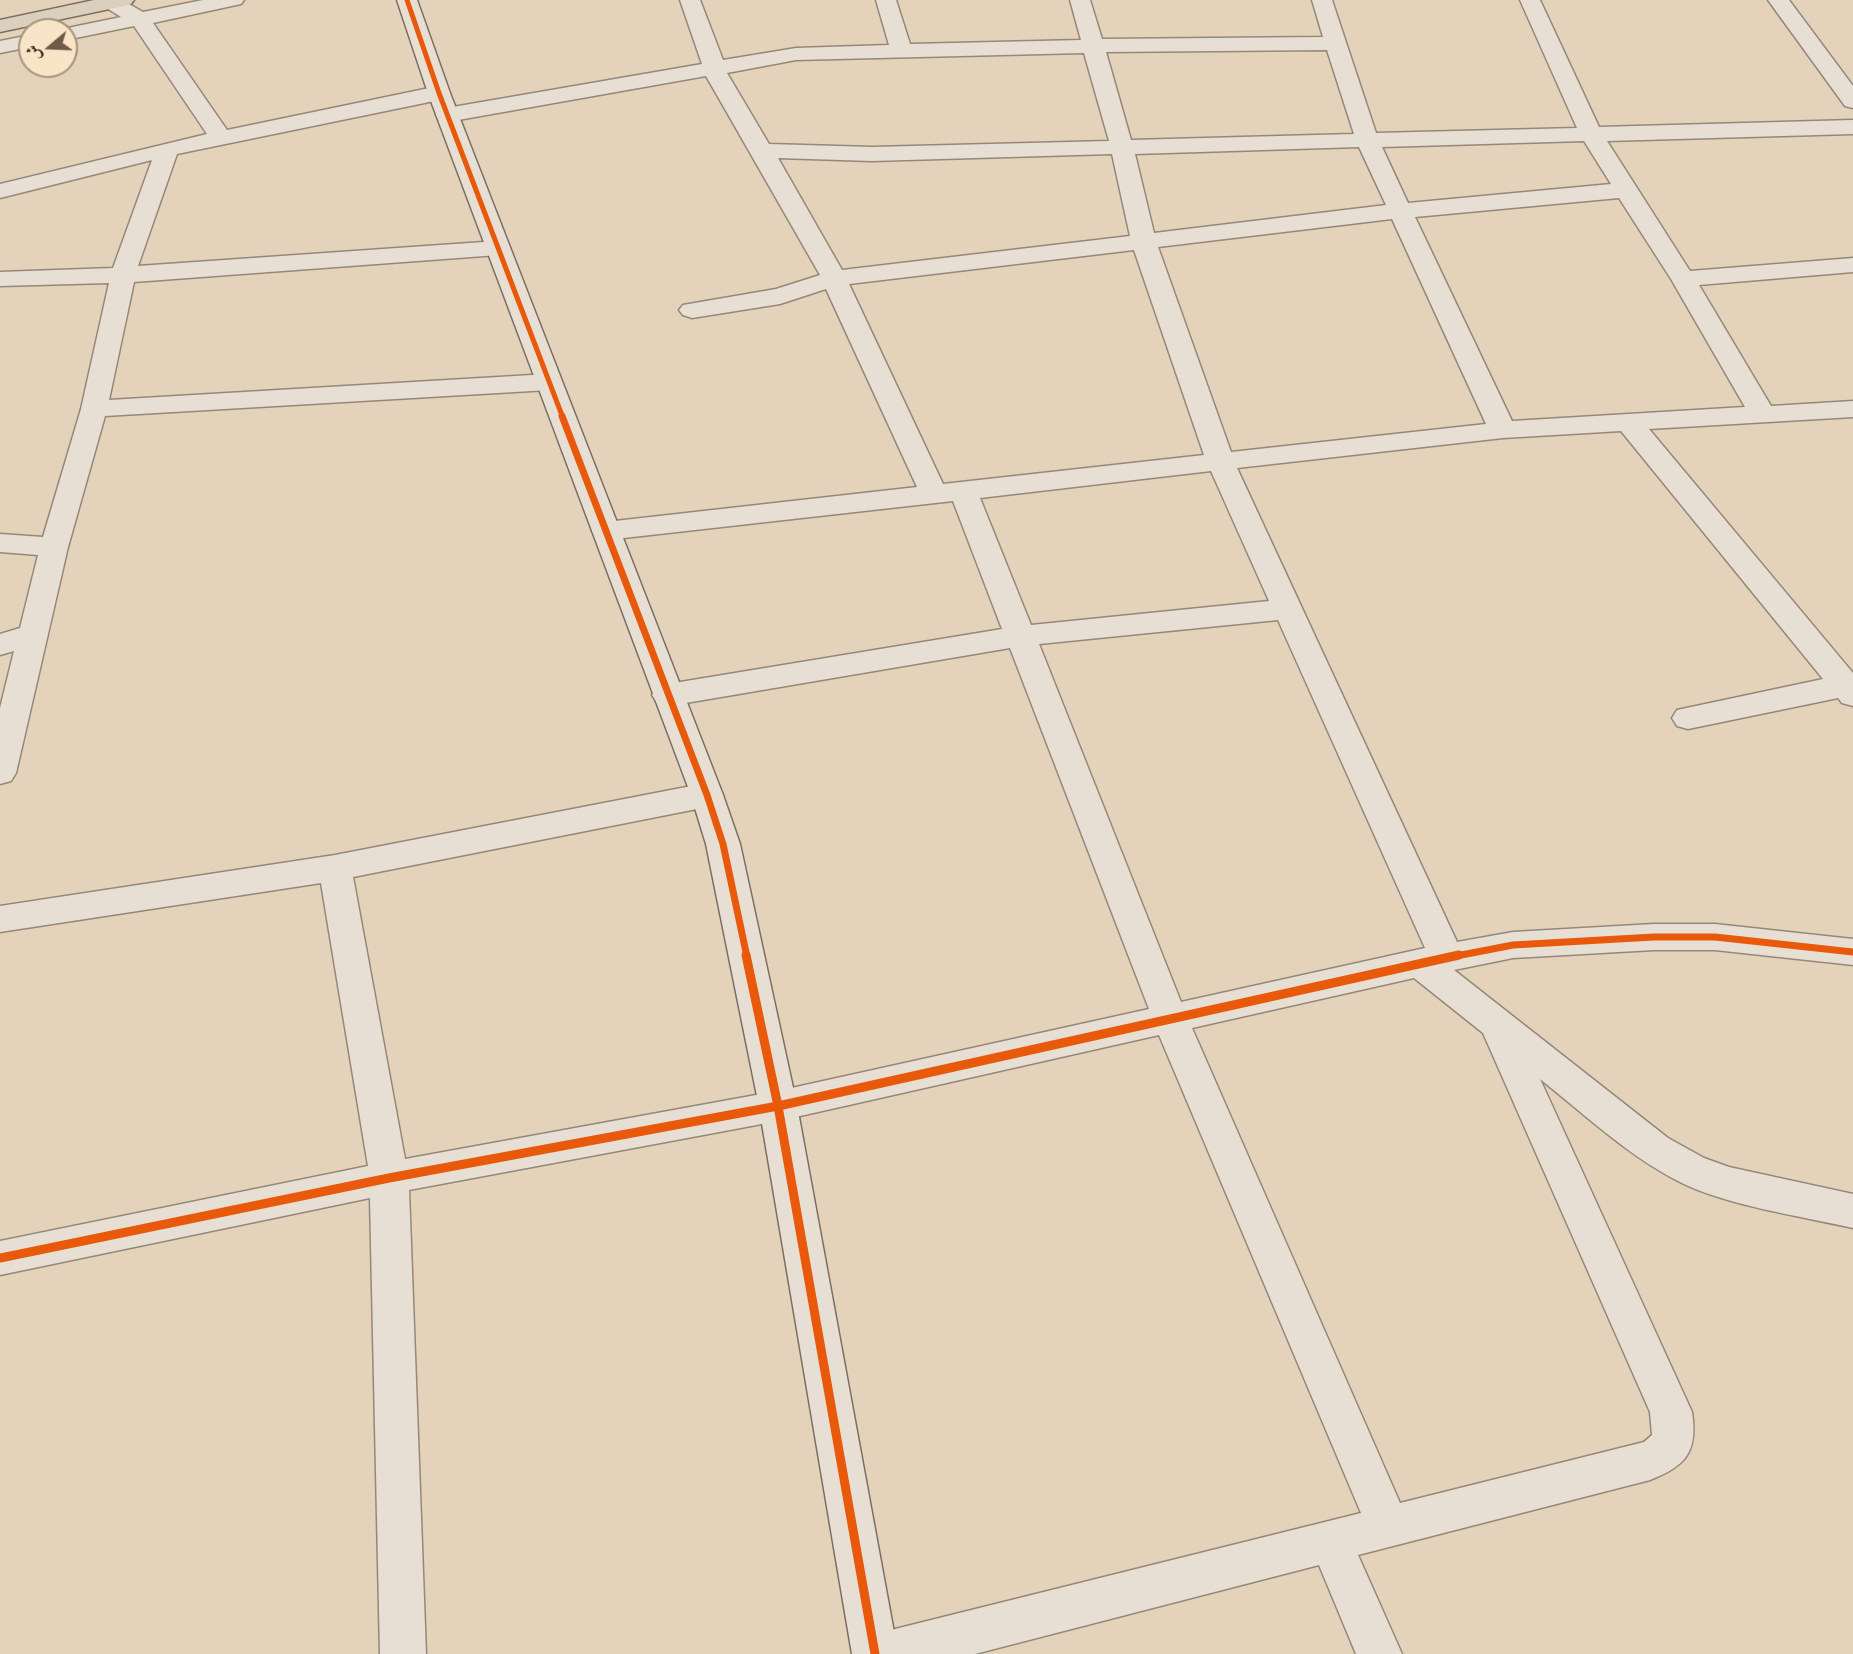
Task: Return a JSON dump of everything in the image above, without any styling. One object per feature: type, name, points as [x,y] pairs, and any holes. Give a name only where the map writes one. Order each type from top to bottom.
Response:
[{"type":"highway","points":[[0,26],[118,1]]},
{"type":"street","points":[[78,32],[234,0]]},
{"type":"street","points":[[406,0],[443,104],[707,795],[723,844],[778,1106],[875,1654]]},
{"type":"street","points":[[690,0],[714,69],[834,278],[948,492],[1020,636],[1170,1018],[1388,1526]]},
{"type":"street","points":[[886,0],[901,50]]},
{"type":"street","points":[[1080,0],[1122,147],[1143,240],[1220,461],[1288,609],[1434,960],[1497,1024],[1654,1149],[1691,1170],[1729,1183],[1853,1211]]},
{"type":"street","points":[[1322,0],[1367,140],[1503,430]]},
{"type":"street","points":[[1530,0],[1591,134],[1683,279],[1763,415]]},
{"type":"street","points":[[1778,0],[1853,101]]},
{"type":"street","points":[[118,1],[140,19],[221,138]]},
{"type":"street","points":[[0,47],[18,43]]},
{"type":"street","points":[[0,191],[167,149],[221,138],[443,104],[714,69],[796,54],[1093,46],[1336,43]]},
{"type":"street","points":[[762,152],[872,154],[1853,126]]},
{"type":"street","points":[[0,773],[54,547],[94,409],[123,275],[167,149]]},
{"type":"street","points":[[692,310],[780,296],[834,278],[1143,240],[1625,190]]},
{"type":"street","points":[[0,279],[123,275],[498,248]]},
{"type":"street","points":[[1683,279],[1853,265]]},
{"type":"street","points":[[94,409],[549,382]]},
{"type":"street","points":[[606,531],[1503,430],[1853,409]]},
{"type":"street","points":[[1629,423],[1850,688],[1688,718]]},
{"type":"street","points":[[0,543],[54,547]]},
{"type":"street","points":[[668,695],[1020,636],[1288,609]]},
{"type":"street","points":[[0,645],[33,634]]},
{"type":"street","points":[[0,919],[335,868],[707,795]]},
{"type":"street","points":[[335,868],[389,1178],[404,1654]]},
{"type":"street","points":[[0,1258],[389,1178],[778,1106],[1434,960],[1513,945],[1571,940],[1715,937],[1853,952]]},
{"type":"street","points":[[887,1654],[1650,1460],[1666,1452],[1675,1436],[1671,1412],[1497,1024]]},
{"type":"street","points":[[1330,1540],[1379,1654]]},
{"type":"cycle path","points":[[407,0],[439,93],[707,795],[723,844],[778,1106],[875,1654]]},
{"type":"cycle path","points":[[0,1258],[389,1178],[778,1106],[1420,963],[1513,945],[1571,940],[1715,937],[1853,952]]}]
